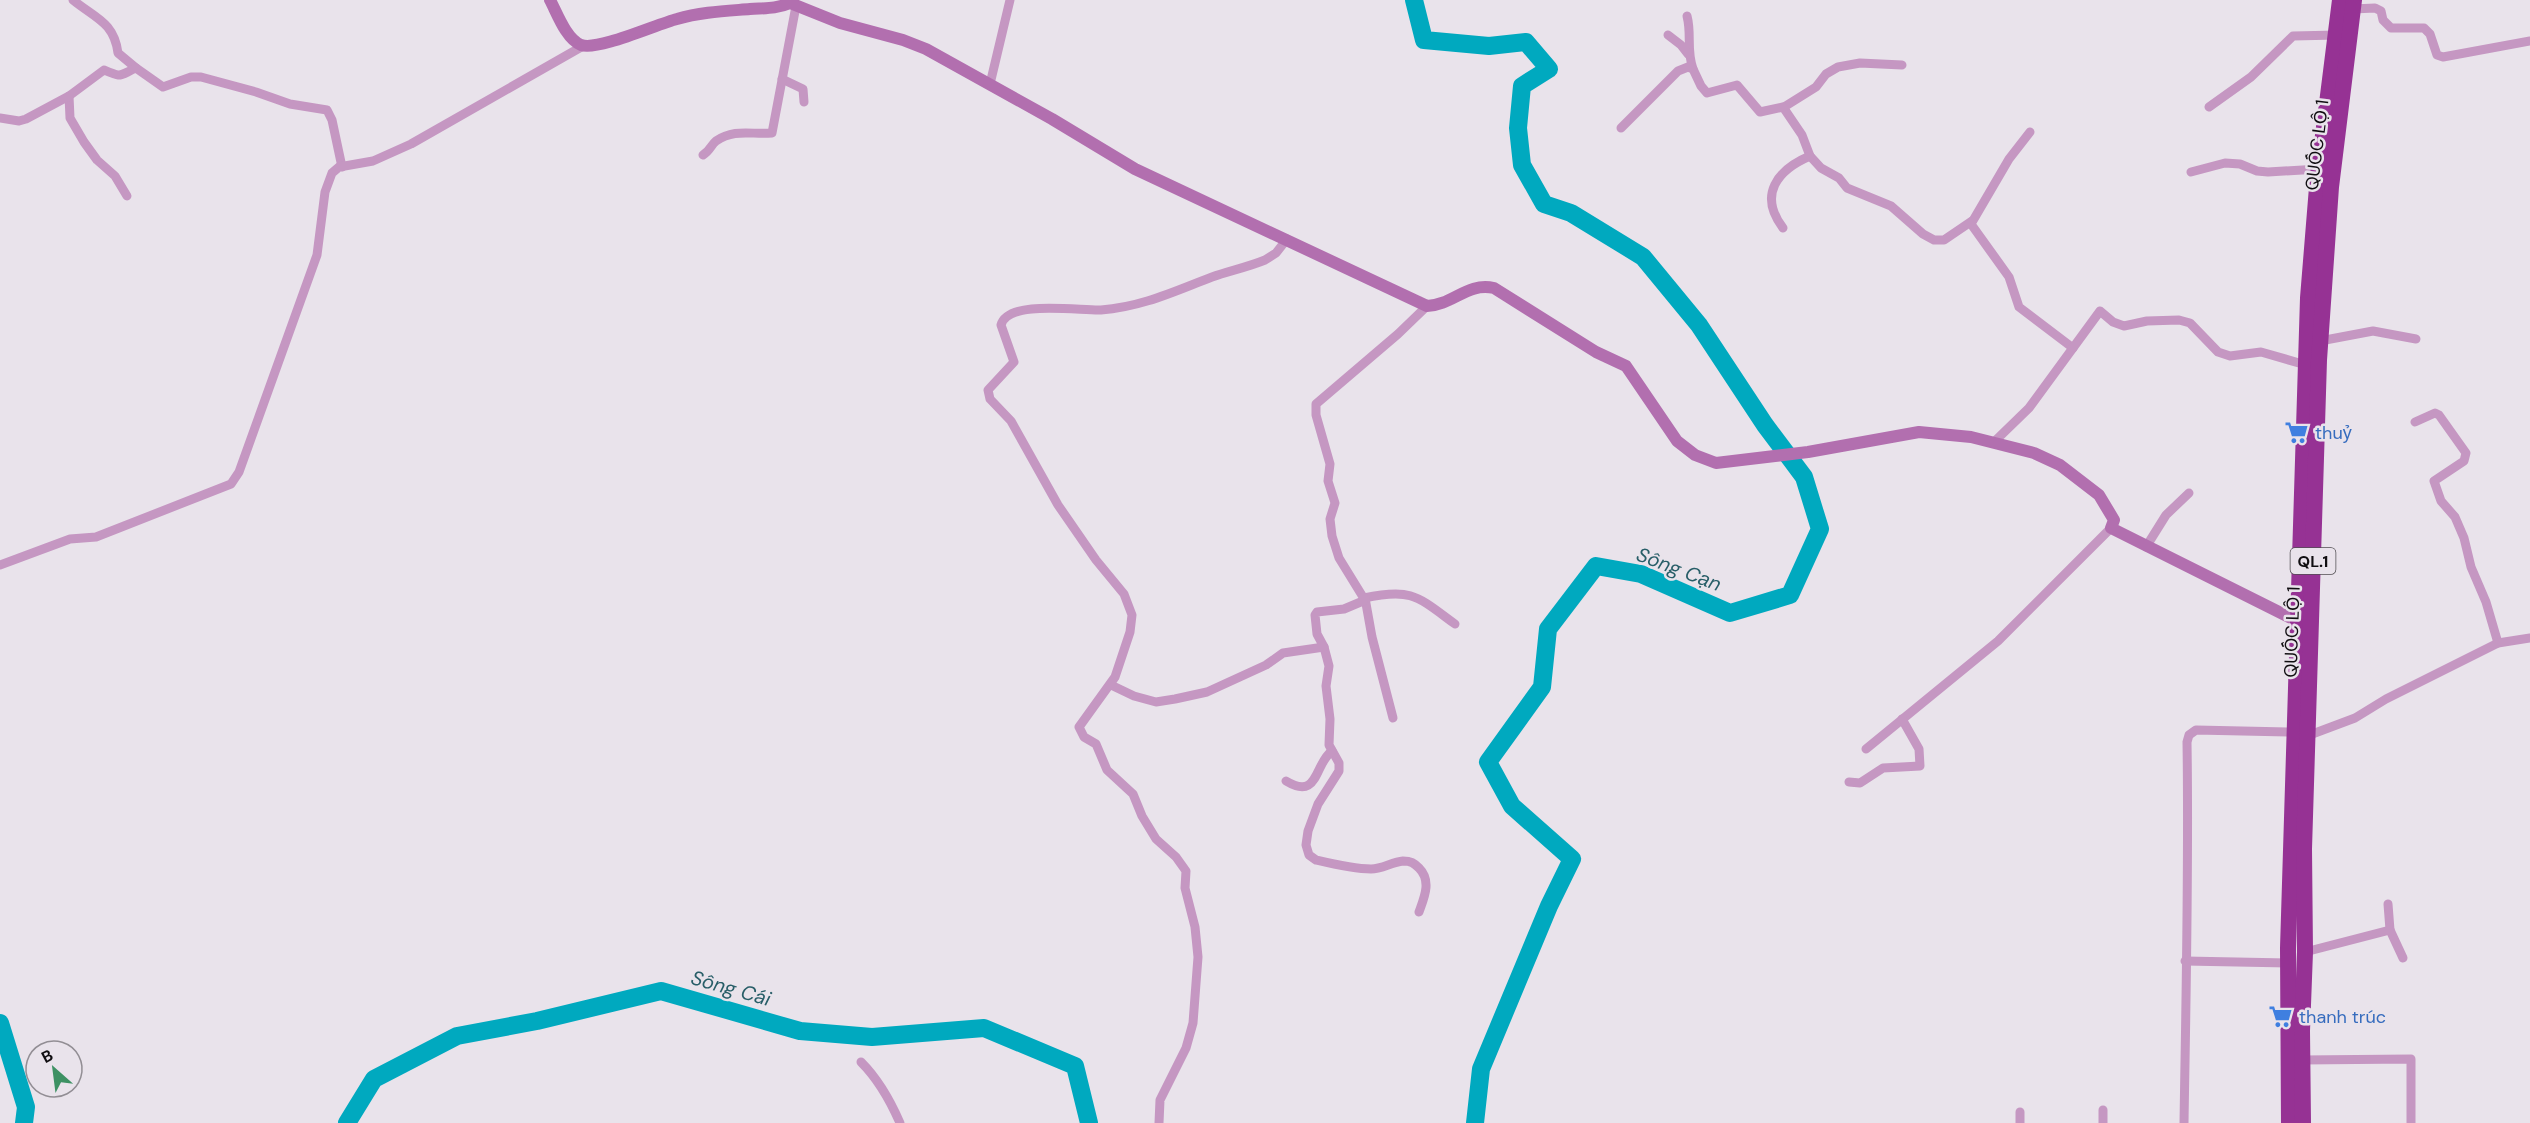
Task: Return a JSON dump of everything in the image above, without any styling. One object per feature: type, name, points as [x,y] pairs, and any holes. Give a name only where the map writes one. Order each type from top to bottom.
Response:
[{"type":"highway","name":"QUỐC LỘ 1","points":[[2303,1123],[2304,849],[2297,621],[2308,298],[2319,169],[2337,35],[2349,3]]},
{"type":"highway","name":"QUỐC LỘ 1","points":[[2289,1123],[2288,963],[2320,341],[2331,187],[2349,3]]},
{"type":"street","points":[[74,0],[110,27],[116,39],[118,53],[163,87],[191,76],[201,77],[290,104],[327,110],[332,120],[342,166]]},
{"type":"street","points":[[550,0],[574,41],[583,46]]},
{"type":"street","points":[[990,84],[1010,0]]},
{"type":"street","points":[[704,155],[718,140],[733,134],[772,133],[792,3]]},
{"type":"street","points":[[0,566],[70,539],[96,537],[231,484],[235,480],[283,357],[314,266],[329,178],[335,170],[342,166],[373,160],[411,144],[583,46],[603,43],[678,18],[702,13],[775,9],[792,3],[840,23],[903,40],[926,49],[1135,169],[1427,306]]},
{"type":"street","points":[[2349,3],[2381,11],[2383,20],[2391,28],[2424,28],[2430,34],[2437,55],[2443,57],[2530,41]]},
{"type":"street","points":[[1687,16],[1690,30],[1688,54]]},
{"type":"street","points":[[1668,35],[1688,54],[1701,86],[1707,93],[1737,85],[1760,112],[1779,106],[1784,107],[1816,87],[1826,74],[1838,67],[1860,63],[1902,65]]},
{"type":"street","points":[[2209,107],[2251,77],[2293,36],[2337,35]]},
{"type":"street","points":[[0,118],[19,121],[26,119],[69,96],[104,70],[122,76],[136,68]]},
{"type":"street","points":[[1621,128],[1678,71],[1693,69]]},
{"type":"street","points":[[782,79],[803,88],[804,102]]},
{"type":"street","points":[[69,96],[70,118],[97,160],[116,176],[127,196]]},
{"type":"street","points":[[1784,107],[1802,135],[1810,156],[1821,168],[1839,178],[1847,188],[1891,206],[1923,234],[1934,240],[1944,240],[1972,221],[2009,159],[2030,132]]},
{"type":"street","points":[[1783,228],[1776,219],[1770,204],[1770,194],[1789,166],[1810,156]]},
{"type":"street","points":[[2191,171],[2226,163],[2240,164],[2257,171],[2268,172],[2319,169]]},
{"type":"street","points":[[1972,221],[1983,242],[2009,277],[2019,307],[2073,348]]},
{"type":"street","points":[[1159,1123],[1160,1100],[1186,1048],[1193,1023],[1198,957],[1185,888],[1185,868],[1156,839],[1142,816],[1133,794],[1107,770],[1096,744],[1084,737],[1079,729],[1111,685],[1128,640],[1132,615],[1124,594],[1096,560],[1058,505],[1011,421],[988,395],[989,386],[1014,362],[1001,325],[1011,313],[1045,308],[1100,310],[1133,306],[1265,260],[1276,253],[1287,239]]},
{"type":"street","points":[[1393,718],[1372,637],[1365,598],[1340,558],[1332,536],[1330,519],[1335,504],[1328,481],[1330,464],[1316,415],[1316,404],[1427,306],[1449,300],[1481,285],[1494,288],[1596,352],[1626,366],[1677,441],[1695,455],[1716,463],[1808,452],[1919,432],[1938,432],[1994,442],[2034,453],[2060,465],[2099,495],[2114,520],[2111,528],[1998,641],[1866,749]]},
{"type":"street","points":[[1994,442],[2029,408],[2100,311],[2113,322],[2124,326],[2147,321],[2179,320],[2190,323],[2218,352],[2230,356],[2261,352],[2306,365]]},
{"type":"street","points":[[2320,341],[2373,331],[2416,339]]},
{"type":"street","points":[[2415,423],[2434,413],[2439,415],[2466,453],[2464,461],[2442,474],[2434,481],[2434,485],[2441,501],[2455,517],[2498,643]]},
{"type":"street","points":[[2146,547],[2166,515],[2189,493]]},
{"type":"street","points":[[2111,528],[2297,621]]},
{"type":"street","points":[[1419,912],[1426,892],[1426,880],[1422,871],[1412,862],[1404,861],[1378,869],[1365,869],[1316,860],[1310,855],[1306,840],[1312,819],[1318,804],[1339,771],[1339,763],[1329,745],[1330,719],[1326,686],[1329,666],[1317,634],[1315,615],[1317,612],[1355,605],[1365,598],[1404,593],[1425,602],[1455,624]]},
{"type":"street","points":[[2184,1123],[2187,1000],[2185,961],[2187,742],[2189,735],[2196,730],[2300,734],[2355,718],[2386,699],[2498,643],[2530,638]]},
{"type":"street","points":[[1111,685],[1134,696],[1156,702],[1175,699],[1208,692],[1266,665],[1283,653],[1324,648]]},
{"type":"street","points":[[1849,782],[1860,783],[1883,768],[1920,766],[1919,749],[1902,719]]},
{"type":"street","points":[[1286,781],[1297,787],[1308,786],[1327,754],[1332,751]]},
{"type":"street","points":[[2388,904],[2390,930],[2403,958]]},
{"type":"street","points":[[2305,952],[2390,930]]},
{"type":"street","points":[[2185,961],[2288,963]]},
{"type":"street","points":[[2302,1060],[2411,1059],[2411,1123]]},
{"type":"street","points":[[861,1062],[873,1074],[888,1096],[900,1123]]},
{"type":"street","points":[[2103,1110],[2103,1123]]},
{"type":"street","points":[[2020,1112],[2020,1123]]},
{"type":"waterway","name":"Sông Cạn","points":[[1414,0],[1424,40],[1489,46],[1526,42],[1549,69],[1522,86],[1518,128],[1522,165],[1544,204],[1571,213],[1643,257],[1699,325],[1765,425],[1804,477],[1820,529],[1790,595],[1730,613],[1641,574],[1596,566],[1548,629],[1542,687],[1488,762],[1512,806],[1572,859],[1549,906],[1481,1069],[1475,1123]]},
{"type":"waterway","name":"Sông Cái","points":[[347,1123],[374,1079],[457,1036],[537,1021],[661,991],[800,1031],[872,1037],[984,1028],[1075,1066],[1089,1123]]},
{"type":"waterway","name":"Sông Cái","points":[[0,1023],[26,1107],[24,1123]]},
{"type":"place","name":"thuỷ","points":[[2297,433]]},
{"type":"place","name":"thanh trúc","points":[[2281,1017]]}]
